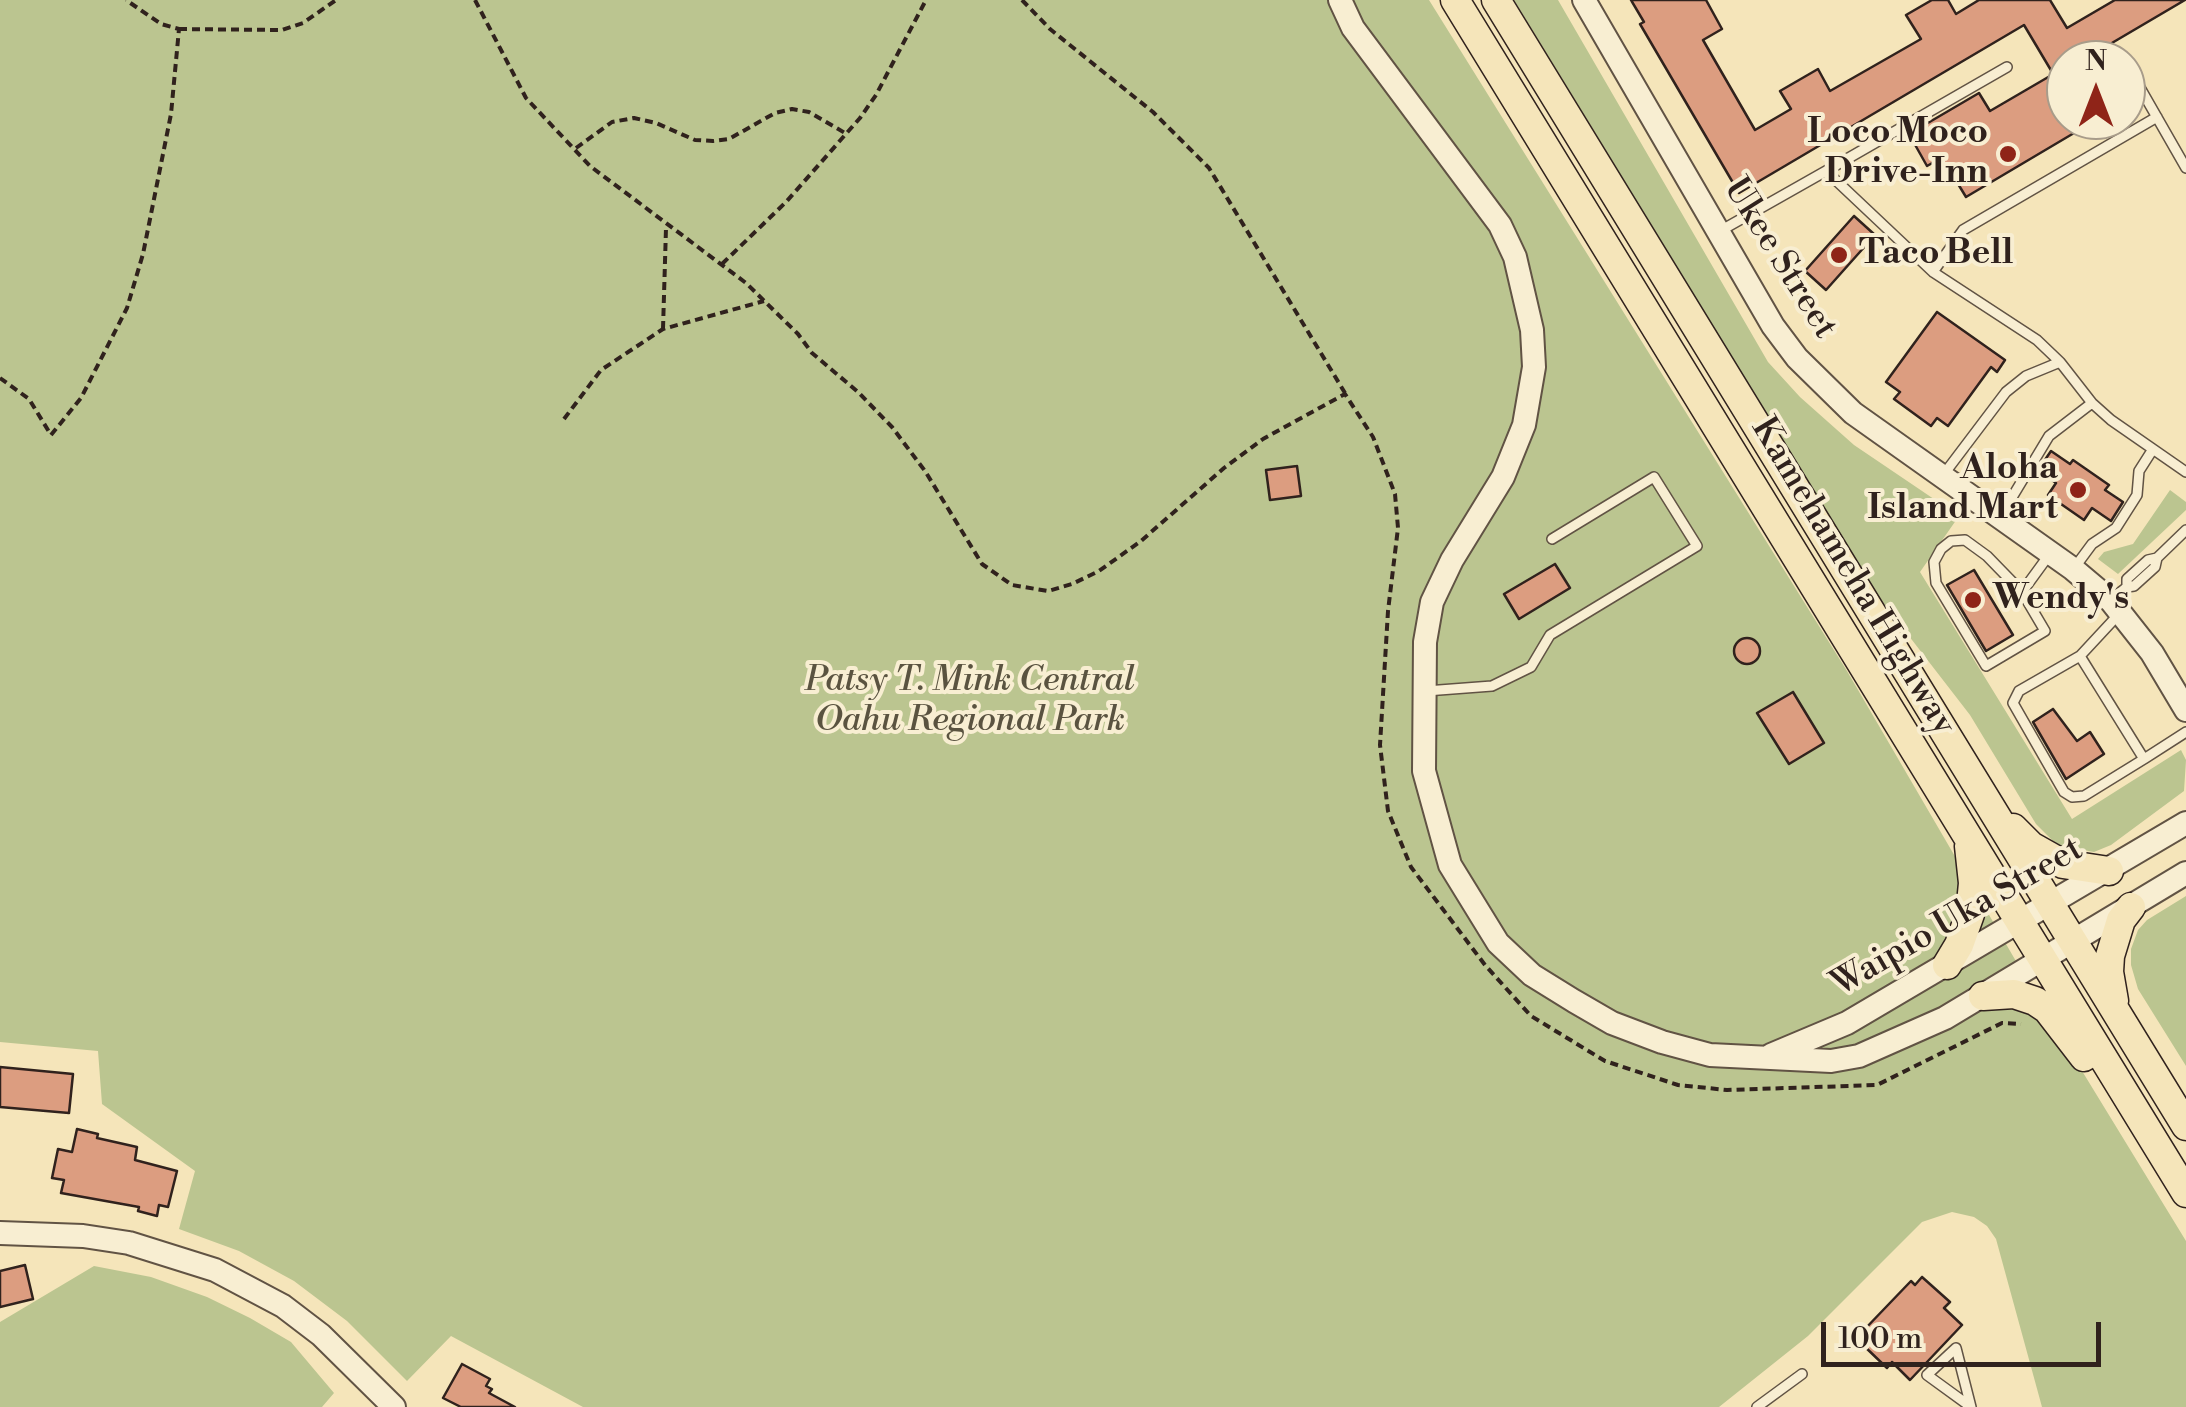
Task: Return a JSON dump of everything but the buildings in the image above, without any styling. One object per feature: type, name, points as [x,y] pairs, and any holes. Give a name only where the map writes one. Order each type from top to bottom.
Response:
[{"type":"main road","name":"Kamehameha Highway","points":[[1455,0],[2186,1192]]},
{"type":"main road","name":"Kamehameha Highway","points":[[1496,0],[2186,1126]]},
{"type":"main road","points":[[1975,782],[2031,846],[2064,864],[2109,871]]},
{"type":"main road","points":[[1948,965],[1970,914],[1973,883],[1968,839]]},
{"type":"main road","points":[[2120,1022],[2112,995],[2110,956],[2121,920],[2131,907]]},
{"type":"main road","points":[[1983,996],[2014,994],[2035,1001],[2047,1010],[2090,1066],[2123,1090]]},
{"type":"street","name":"Waipio Uka Street","points":[[1340,0],[1353,28],[1500,225],[1515,256],[1532,330],[1534,367],[1524,426],[1503,477],[1452,560],[1432,602],[1426,642],[1424,771],[1436,822],[1450,865],[1498,943],[1532,975],[1612,1023],[1662,1042],[1710,1055],[1831,1061],[1859,1056],[1901,1040],[1983,996],[2186,873]]},
{"type":"street","name":"Ukee Street","points":[[1584,0],[1773,326],[1813,376],[1853,413],[2119,600],[2186,710]]},
{"type":"street","name":"Waipio Uka Street","points":[[1758,1058],[1830,1032],[2186,824]]},
{"type":"street","points":[[0,1233],[33,1232],[129,1242],[215,1270],[283,1306],[322,1335],[394,1407]]},
{"type":"lane","points":[[1718,232],[2007,67]]},
{"type":"lane","points":[[2146,97],[2186,168]]},
{"type":"lane","points":[[1933,272],[1962,230],[2157,116]]},
{"type":"lane","points":[[1826,171],[1933,272],[2037,340],[2092,402],[2186,472]]},
{"type":"lane","points":[[1943,476],[2006,392],[2026,376],[2060,362]]},
{"type":"lane","points":[[2000,517],[2049,436],[2092,402]]},
{"type":"lane","points":[[2073,569],[2092,544],[2116,528],[2137,495],[2139,471],[2153,449]]},
{"type":"lane","points":[[1424,691],[1492,686],[1531,667],[1550,635],[1697,546],[1654,477],[1552,539]]},
{"type":"lane","points":[[2186,530],[2157,558],[2155,567],[2119,600],[2080,656],[2019,691],[2013,703],[2064,792],[2072,797],[2084,796],[2186,732]]},
{"type":"lane","points":[[1965,540],[1987,556],[2022,592],[2045,631],[1986,666],[1936,584],[1934,562],[1951,541],[1965,540]]},
{"type":"lane","points":[[2022,592],[2051,553]]},
{"type":"lane","points":[[2080,656],[2144,758]]},
{"type":"lane","points":[[1956,1348],[1963,1377],[1971,1407],[1926,1375],[1956,1348]]},
{"type":"lane","points":[[1757,1407],[1802,1374]]},
{"type":"path","points":[[126,0],[161,24],[179,29],[282,30],[303,24],[336,0]]},
{"type":"path","points":[[475,0],[526,98],[590,166],[722,264],[798,334],[812,353],[858,392],[892,427],[933,483],[982,564],[1012,585],[1048,590],[1099,571],[1263,439],[1345,394]]},
{"type":"path","points":[[722,264],[786,202],[876,95],[926,0]]},
{"type":"path","points":[[1022,0],[1050,29],[1153,112],[1209,168],[1374,437],[1395,494],[1398,528],[1388,611],[1380,745],[1388,811],[1412,867],[1485,965],[1531,1016],[1605,1061],[1678,1085],[1726,1090],[1876,1085],[2002,1023],[2021,1024]]},
{"type":"path","points":[[0,378],[29,399],[51,435],[81,398],[106,353],[128,308],[142,254],[172,114],[179,29]]},
{"type":"path","points":[[576,148],[612,122],[634,118],[695,140],[713,141],[729,139],[792,109],[808,112],[846,133]]},
{"type":"path","points":[[663,328],[666,226]]},
{"type":"path","points":[[564,419],[601,370],[663,328],[764,301]]},
{"type":"green space","name":"Patsy T. Mink Central Oahu Regional Park","points":[[0,0],[1429,0],[1847,671],[2038,999],[2186,1241],[2186,1407],[2042,1407],[1996,1239],[1974,1217],[1952,1212],[1922,1222],[1808,1336],[1719,1407],[583,1407],[451,1336],[407,1381],[347,1321],[294,1281],[239,1251],[179,1229],[195,1171],[102,1104],[98,1051],[0,1042]]},
{"type":"green space","points":[[1514,0],[1558,0],[1768,362],[1854,445],[1959,516],[1920,572],[2072,819],[2181,750],[2186,760],[2184,791],[2111,845],[2094,852],[2057,845],[2036,824],[1970,715],[1878,596]]},
{"type":"green space","points":[[2170,490],[2186,502],[2186,510],[2118,574],[2098,559],[2104,552],[2133,544]]},
{"type":"green space","points":[[2186,896],[2186,1066],[2138,989],[2131,949],[2138,930],[2147,920]]},
{"type":"green space","points":[[94,1266],[151,1277],[250,1318],[291,1342],[334,1393],[322,1407],[0,1407],[0,1322]]},
{"type":"place","name":"Loco Moco Drive-Inn","points":[[2008,154]]},
{"type":"place","name":"Taco Bell","points":[[1839,255]]},
{"type":"place","name":"Aloha Island Mart","points":[[2078,490]]},
{"type":"place","name":"Wendy's","points":[[1973,600]]}]
